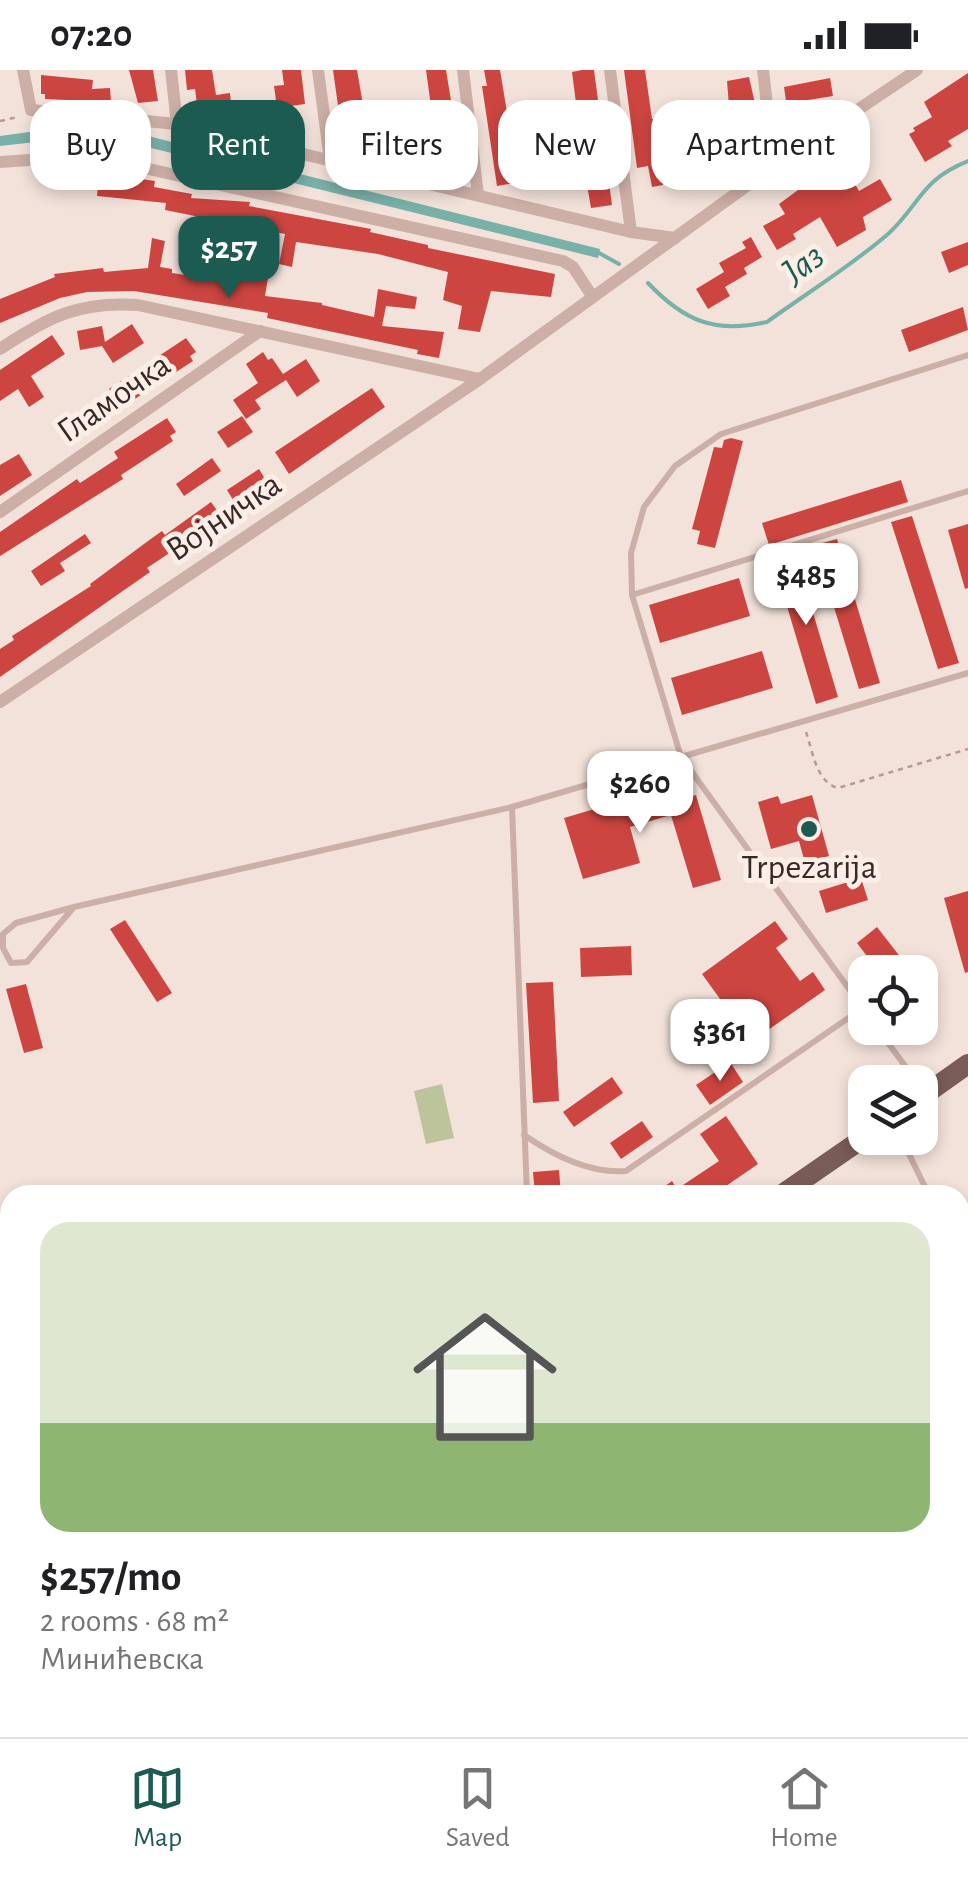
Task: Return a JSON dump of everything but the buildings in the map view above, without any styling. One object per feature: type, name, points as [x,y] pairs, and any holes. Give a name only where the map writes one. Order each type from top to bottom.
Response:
[{"type":"main road","points":[[938,1080],[968,1064]]},
{"type":"main road","points":[[796,1185],[848,1149]]},
{"type":"street","points":[[24,70],[30,104]]},
{"type":"street","points":[[170,70],[174,100]]},
{"type":"street","points":[[318,70],[325,122]]},
{"type":"street","points":[[463,70],[478,195]]},
{"type":"street","points":[[610,70],[631,232]]},
{"type":"street","points":[[763,70],[766,100]]},
{"type":"street","name":"Војничка","points":[[870,101],[915,71]]},
{"type":"street","points":[[0,162],[90,156],[563,260],[573,267],[592,296]]},
{"type":"street","points":[[457,190],[631,232],[675,238]]},
{"type":"street","name":"Војничка","points":[[0,702],[480,379],[741,190]]},
{"type":"street","points":[[0,349],[59,314],[103,305],[138,305],[480,379]]},
{"type":"street","name":"Гламочка","points":[[0,512],[260,331]]},
{"type":"lane","points":[[848,988],[681,757],[632,595],[631,553],[644,507],[675,466],[721,434],[968,355]]},
{"type":"lane","points":[[632,595],[968,491]]},
{"type":"lane","points":[[74,907],[27,962],[11,963],[3,948],[3,934],[16,924],[74,907],[512,807],[968,673]]},
{"type":"lane","points":[[512,807],[526,1185]]},
{"type":"lane","points":[[524,1135],[579,1164],[611,1172],[626,1171],[848,1021]]},
{"type":"lane","points":[[909,1155],[924,1185]]},
{"type":"path","points":[[0,120],[21,117],[30,111]]},
{"type":"path","points":[[803,721],[821,776],[828,785],[838,788],[968,750]]},
{"type":"green space","points":[[442,1084],[454,1138],[426,1144],[414,1091]]},
{"type":"water","points":[[30,132],[30,143],[0,146],[0,136]]},
{"type":"water","points":[[151,137],[171,142],[171,153],[151,148]]},
{"type":"water","points":[[305,175],[325,180],[325,190],[364,190],[600,249],[598,258],[305,186]]},
{"type":"waterway","name":"Јаз","points":[[648,283],[674,307],[702,321],[732,326],[767,322],[874,246],[930,185],[968,161]]},
{"type":"waterway","name":"Јаз","points":[[599,253],[619,264]]},
{"type":"place","name":"Trpezarija","points":[[809,829]]}]
